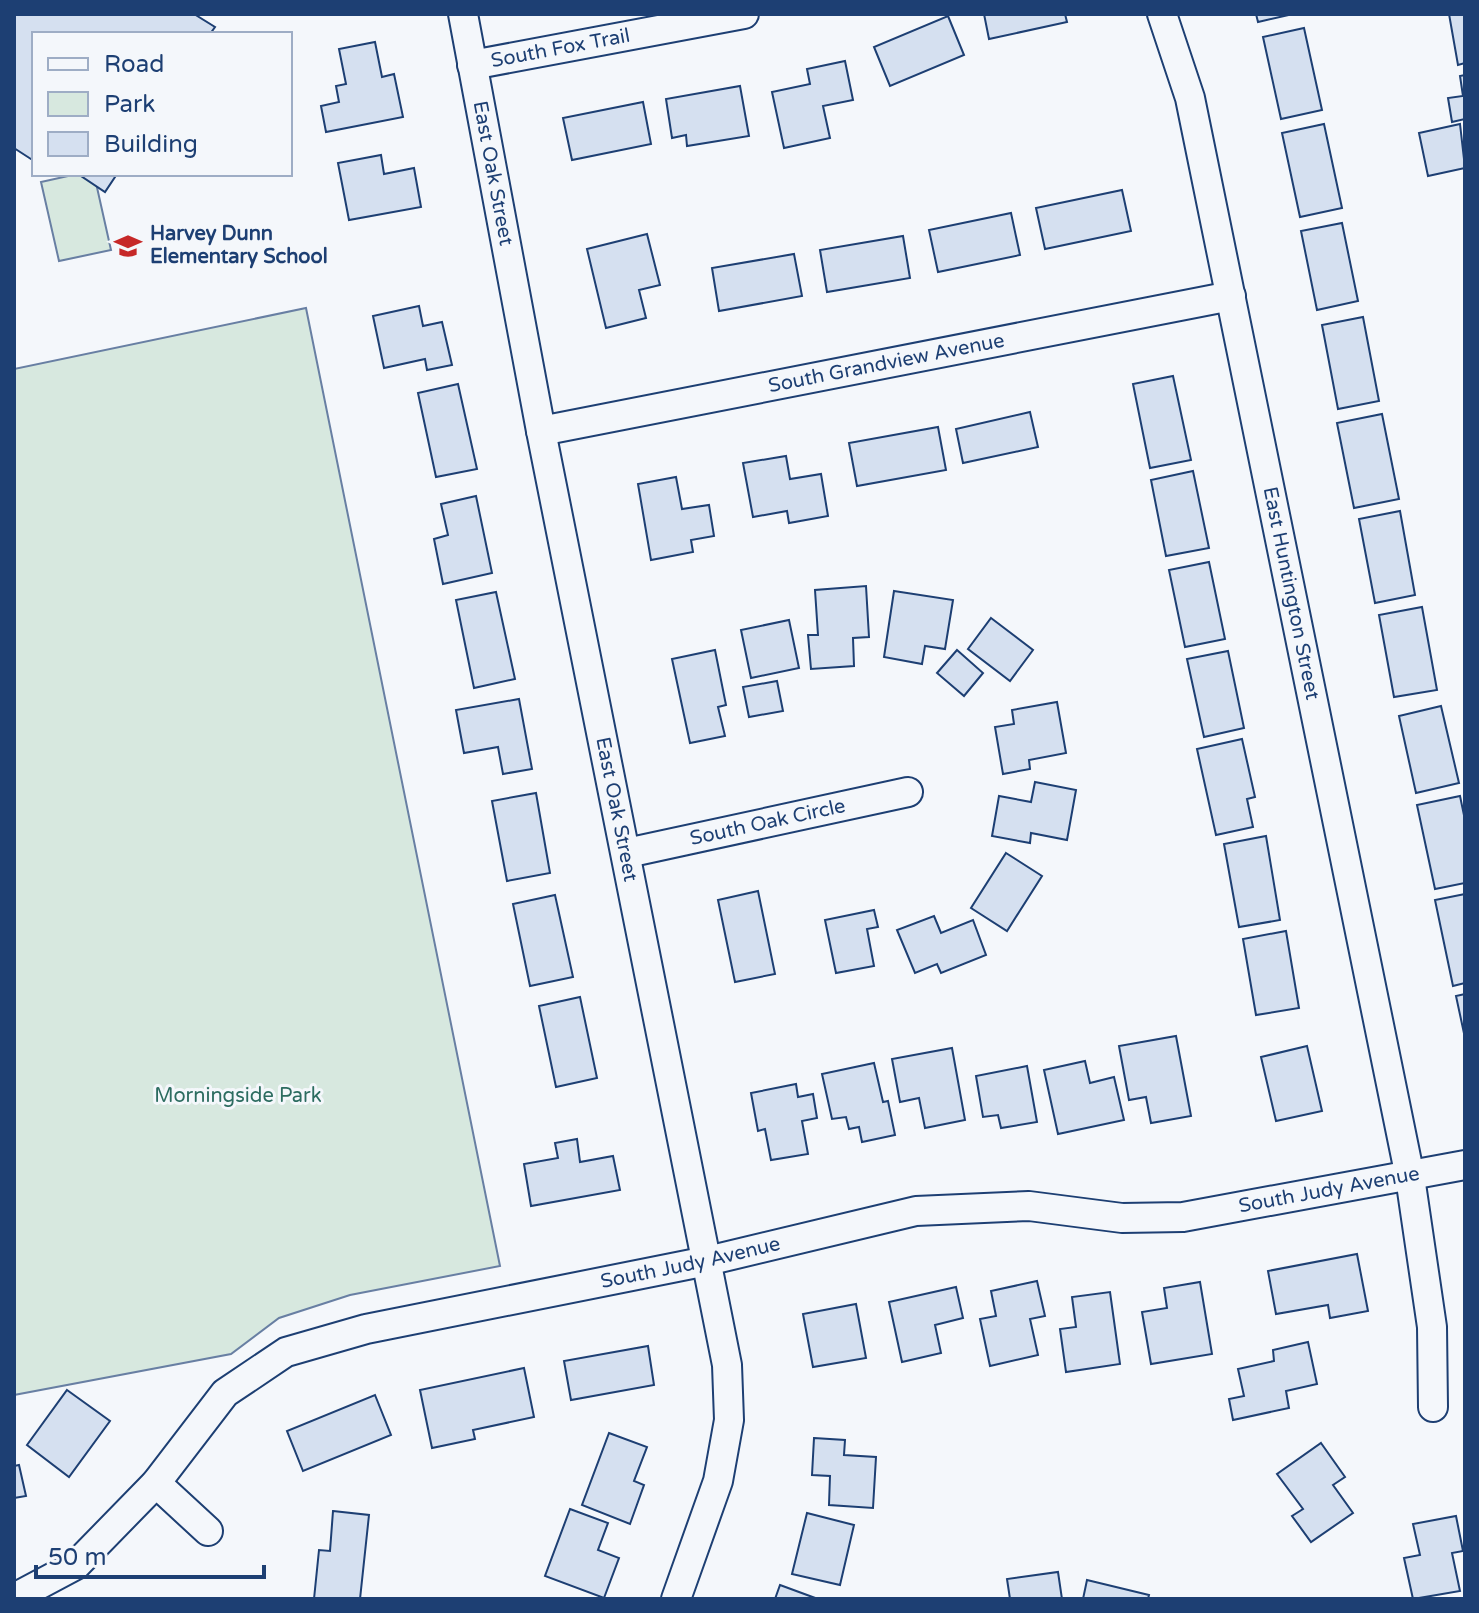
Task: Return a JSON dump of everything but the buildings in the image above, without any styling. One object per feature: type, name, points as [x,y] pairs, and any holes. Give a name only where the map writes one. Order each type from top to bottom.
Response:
[{"type":"street","name":"East Oak Street","points":[[463,14],[541,431],[727,1365],[729,1420],[718,1481],[676,1599]]},
{"type":"street","name":"South Fox Trail","points":[[472,65],[744,14]]},
{"type":"street","name":"East Huntington Street","points":[[1162,14],[1190,98],[1410,1177],[1432,1327],[1433,1407]]},
{"type":"street","name":"South Grandview Avenue","points":[[541,431],[1231,296]]},
{"type":"street","name":"South Oak Circle","points":[[627,853],[908,792]]},
{"type":"street","name":"South Judy Avenue","points":[[14,1598],[76,1565],[156,1483],[225,1393],[286,1352],[366,1329],[707,1261],[916,1211],[1029,1206],[1122,1218],[1183,1217],[1465,1165]]},
{"type":"street","points":[[156,1483],[208,1531]]},
{"type":"green space","points":[[68,176],[94,176],[111,250],[59,261],[41,182]]},
{"type":"green space","name":"Morningside Park","points":[[306,308],[500,1266],[350,1295],[279,1318],[231,1354],[14,1395],[14,369]]},
{"type":"place","name":"Harvey Dunn Elementary School","points":[[128,246]]}]
